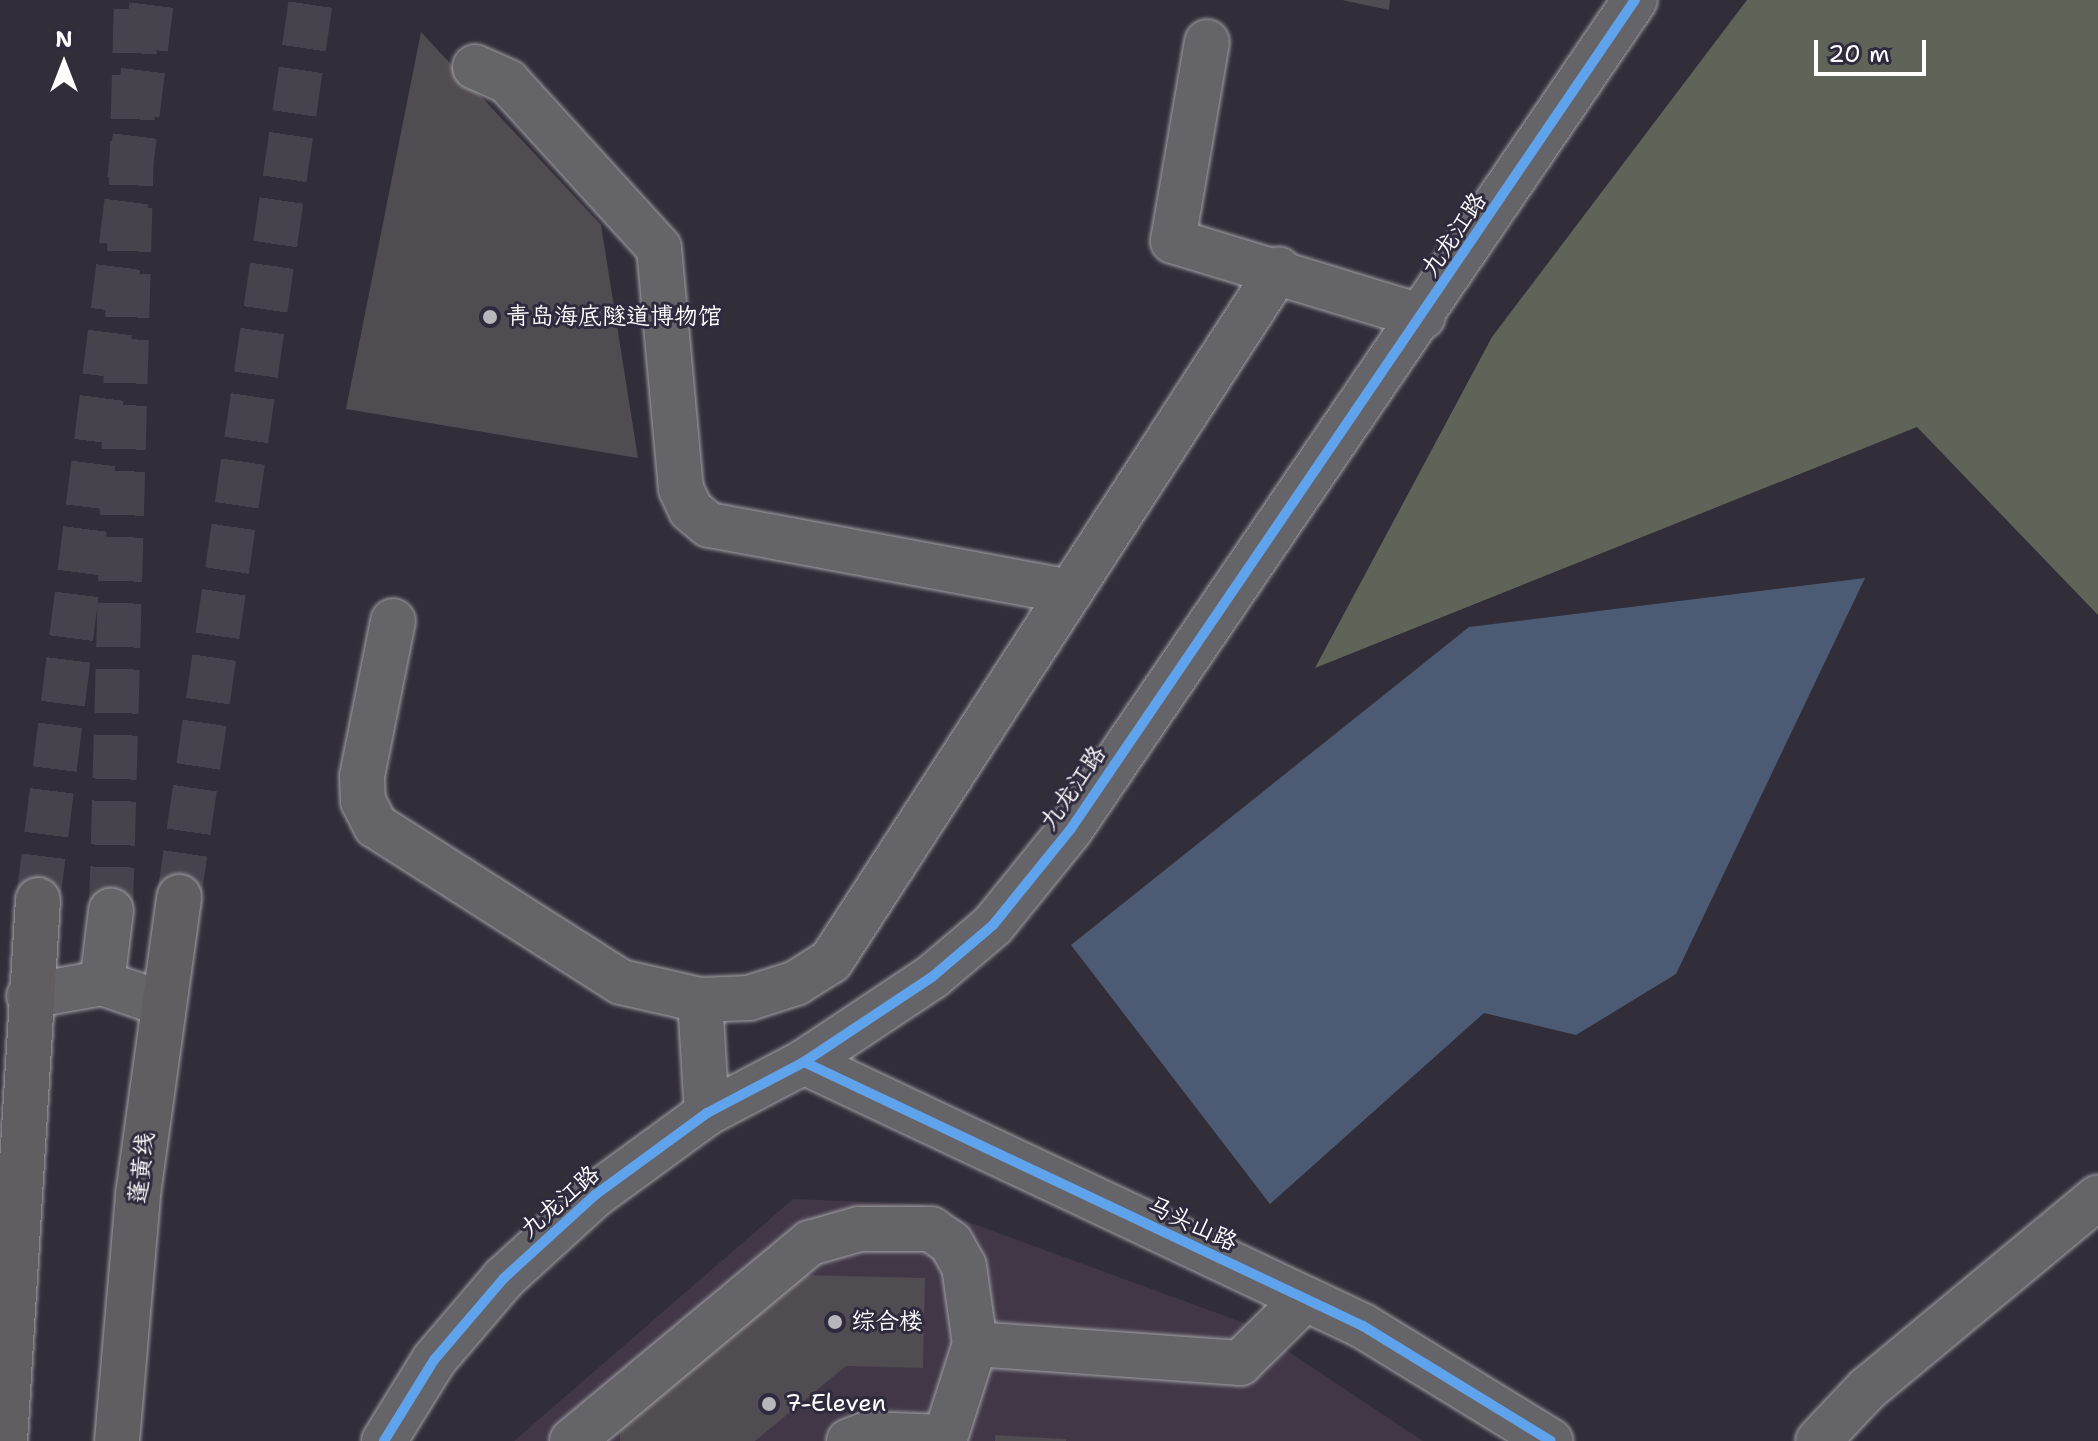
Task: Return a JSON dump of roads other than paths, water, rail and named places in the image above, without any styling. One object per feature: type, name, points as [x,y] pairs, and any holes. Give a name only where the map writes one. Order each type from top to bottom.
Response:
[{"type":"highway","name":"蓬黄线","points":[[117,1441],[163,1004],[179,897]]},
{"type":"highway","points":[[5,1441],[29,996],[38,900]]},
{"type":"street","name":"九龙江路","points":[[384,1441],[434,1360],[504,1278],[595,1195],[707,1113],[804,1062],[932,977],[993,925],[1070,830],[1423,317],[1635,0]]},
{"type":"street","points":[[1207,42],[1173,241],[1279,269],[1423,317]]},
{"type":"street","points":[[475,67],[508,82],[659,248],[681,489],[700,518],[709,525],[1070,592]]},
{"type":"street","points":[[393,621],[362,776],[363,801],[376,826],[621,982],[700,1000],[749,998],[796,983],[831,961],[1279,269]]},
{"type":"street","points":[[102,983],[111,911]]},
{"type":"street","points":[[29,996],[102,983],[163,1004]]},
{"type":"street","points":[[700,1000],[707,1113]]},
{"type":"street","name":"马头山路","points":[[804,1062],[1305,1299],[1442,1371],[1551,1441]]},
{"type":"street","points":[[1818,1441],[1867,1389],[2098,1197]]},
{"type":"street","points":[[572,1441],[810,1243],[859,1229],[931,1229],[951,1243],[964,1266],[975,1344],[944,1439],[867,1434],[849,1441]]},
{"type":"street","points":[[975,1344],[1240,1363],[1305,1299]]},
{"type":"water","points":[[1865,578],[1676,974],[1576,1035],[1484,1013],[1270,1204],[1071,945],[1469,627]]},
{"type":"tunnel","points":[[111,911],[136,0]]},
{"type":"tunnel","points":[[38,900],[152,0]]},
{"type":"tunnel","points":[[179,897],[311,0]]},
{"type":"place","name":"青岛海底隧道博物馆","points":[[490,317]]},
{"type":"place","name":"综合楼","points":[[835,1322]]},
{"type":"place","name":"7-Eleven","points":[[769,1404]]}]
